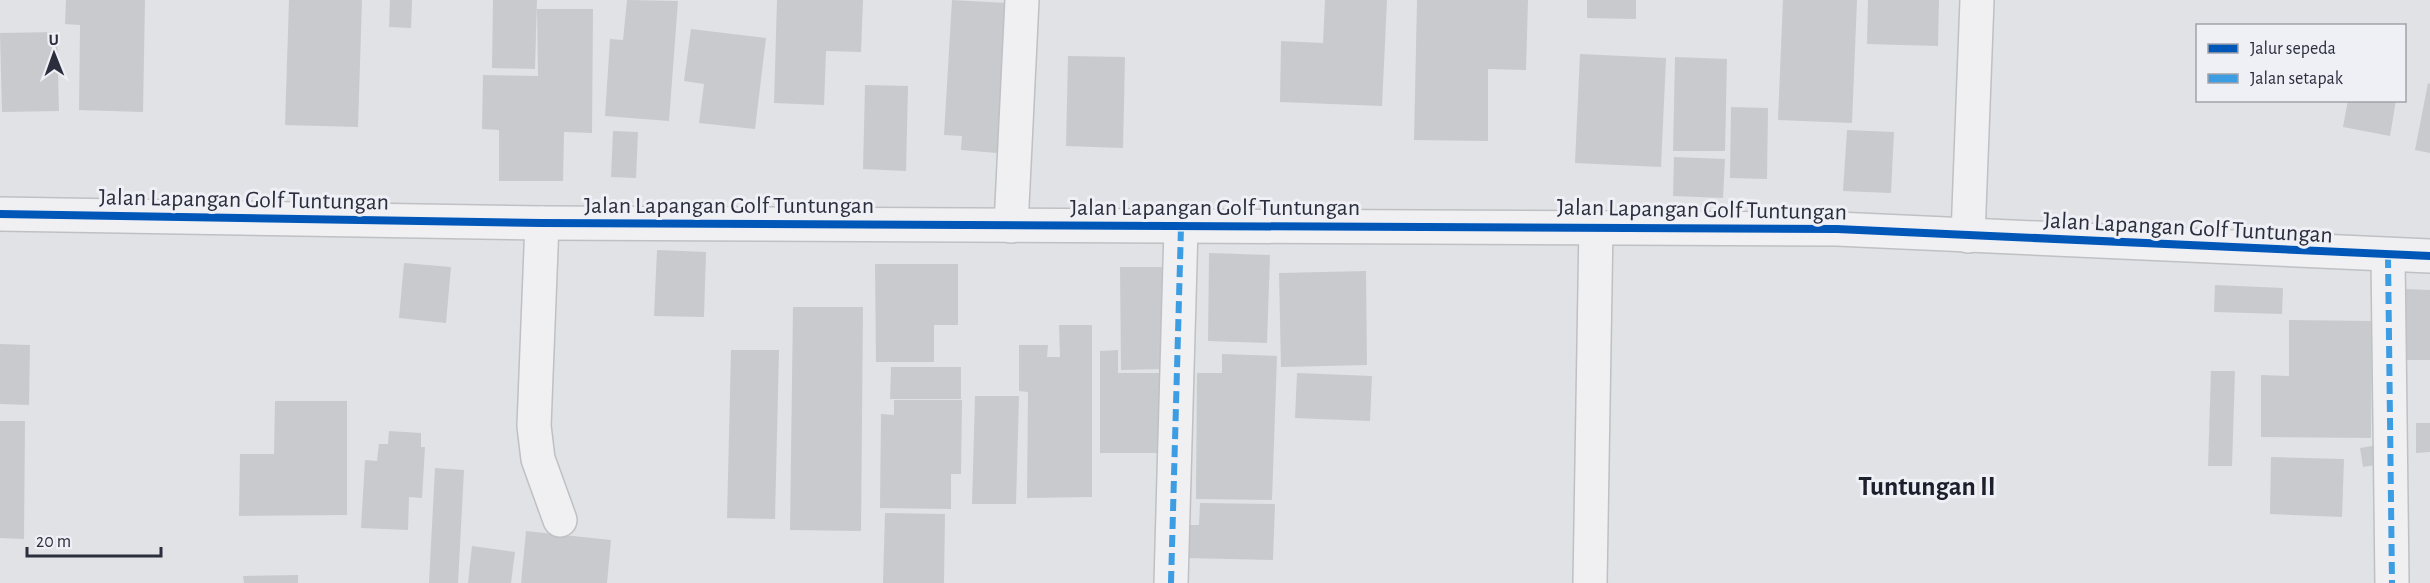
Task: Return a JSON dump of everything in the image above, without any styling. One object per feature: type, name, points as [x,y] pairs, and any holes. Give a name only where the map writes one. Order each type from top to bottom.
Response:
[{"type":"street","points":[[1011,226],[1022,0]]},
{"type":"street","points":[[1968,236],[1977,0]]},
{"type":"street","name":"Jalan Lapangan Golf Tuntungan","points":[[0,214],[542,223],[1182,227],[1596,226],[1837,229],[2388,256],[2430,256]]},
{"type":"street","points":[[542,223],[534,426],[538,459],[560,520]]},
{"type":"street","points":[[1590,583],[1596,226]]},
{"type":"street","points":[[1171,583],[1182,227]]},
{"type":"street","points":[[2388,256],[2392,583]]},
{"type":"building","points":[[66,0],[145,0],[143,112],[79,110],[80,25],[65,24]]},
{"type":"building","points":[[289,0],[362,0],[358,127],[285,125]]},
{"type":"building","points":[[390,0],[412,0],[411,28],[389,27]]},
{"type":"building","points":[[493,0],[537,0],[535,69],[492,68]]},
{"type":"building","points":[[627,0],[678,1],[669,121],[605,116],[610,39],[623,40]]},
{"type":"building","points":[[777,0],[863,0],[861,52],[826,51],[824,105],[774,103]]},
{"type":"building","points":[[952,0],[1007,3],[997,153],[961,150],[962,136],[944,135]]},
{"type":"building","points":[[1325,0],[1387,0],[1382,106],[1280,102],[1281,41],[1323,43]]},
{"type":"building","points":[[1417,0],[1528,0],[1526,70],[1488,69],[1488,141],[1414,140]]},
{"type":"building","points":[[1587,0],[1636,0],[1636,19],[1587,18]]},
{"type":"building","points":[[1783,0],[1857,0],[1852,123],[1778,120]]},
{"type":"building","points":[[1868,0],[1939,0],[1938,46],[1867,44]]},
{"type":"building","points":[[537,9],[593,9],[592,133],[564,132],[563,181],[499,181],[499,130],[482,129],[483,75],[538,76]]},
{"type":"building","points":[[691,29],[766,38],[755,129],[699,123],[704,84],[684,81]]},
{"type":"building","points":[[57,32],[59,111],[2,112],[0,33]]},
{"type":"building","points":[[1580,54],[1666,58],[1661,167],[1575,163]]},
{"type":"building","points":[[1068,56],[1125,57],[1123,148],[1066,146]]},
{"type":"building","points":[[1675,57],[1727,59],[1725,151],[1673,151]]},
{"type":"building","points":[[2428,83],[2430,84],[2430,153],[2415,150]]},
{"type":"building","points":[[865,85],[908,86],[906,171],[863,169]]},
{"type":"building","points":[[2348,102],[2396,102],[2390,136],[2343,127]]},
{"type":"building","points":[[1731,107],[1768,108],[1767,179],[1730,178]]},
{"type":"building","points":[[1847,130],[1894,132],[1891,193],[1843,191]]},
{"type":"building","points":[[613,131],[638,132],[636,178],[611,177]]},
{"type":"building","points":[[1674,157],[1725,159],[1723,198],[1673,196]]},
{"type":"building","points":[[657,250],[706,252],[704,317],[654,316]]},
{"type":"building","points":[[1209,253],[1270,255],[1267,343],[1208,341]]},
{"type":"building","points":[[404,263],[451,267],[446,323],[399,318]]},
{"type":"building","points":[[875,264],[958,264],[958,325],[934,325],[934,362],[876,362]]},
{"type":"building","points":[[1120,267],[1165,267],[1165,369],[1121,370]]},
{"type":"building","points":[[1366,271],[1367,365],[1281,367],[1279,273]]},
{"type":"building","points":[[2215,285],[2283,288],[2282,314],[2214,312]]},
{"type":"building","points":[[2405,289],[2430,290],[2430,360],[2403,360]]},
{"type":"building","points":[[793,307],[863,307],[861,531],[790,530]]},
{"type":"building","points":[[2289,320],[2372,321],[2371,438],[2261,437],[2261,375],[2289,376]]},
{"type":"building","points":[[1059,325],[1092,325],[1092,497],[1027,498],[1028,392],[1019,391],[1019,345],[1048,345],[1047,357],[1060,357]]},
{"type":"building","points":[[0,344],[30,345],[29,405],[0,404]]},
{"type":"building","points":[[731,350],[779,350],[775,519],[727,518]]},
{"type":"building","points":[[1118,350],[1118,373],[1162,373],[1162,453],[1100,453],[1100,351]]},
{"type":"building","points":[[1222,354],[1277,356],[1272,500],[1196,499],[1197,373],[1222,373]]},
{"type":"building","points":[[891,367],[961,367],[961,399],[890,399]]},
{"type":"building","points":[[2211,371],[2235,371],[2232,466],[2208,466]]},
{"type":"building","points":[[1297,373],[1372,376],[1370,421],[1295,418]]},
{"type":"building","points":[[975,396],[1019,396],[1016,504],[972,504]]},
{"type":"building","points":[[894,400],[962,400],[961,474],[951,474],[951,509],[880,508],[881,414],[894,415]]},
{"type":"building","points":[[275,401],[347,401],[347,515],[239,516],[240,454],[274,454]]},
{"type":"building","points":[[0,421],[25,421],[24,539],[0,538]]},
{"type":"building","points":[[2416,423],[2430,423],[2430,452],[2416,453]]},
{"type":"building","points":[[389,431],[421,433],[421,447],[425,447],[422,498],[409,497],[408,530],[361,528],[365,460],[377,461],[379,444],[388,444]]},
{"type":"building","points":[[2383,444],[2387,463],[2363,467],[2360,448]]},
{"type":"building","points":[[2271,457],[2344,459],[2342,517],[2270,514]]},
{"type":"building","points":[[435,468],[464,470],[458,583],[429,583]]},
{"type":"building","points":[[1200,503],[1275,504],[1273,560],[1186,558],[1187,525],[1199,525]]},
{"type":"building","points":[[885,513],[945,514],[944,583],[883,583]]},
{"type":"building","points":[[526,531],[611,540],[607,583],[521,583]]},
{"type":"building","points":[[472,546],[515,552],[511,583],[468,583]]},
{"type":"building","points":[[298,575],[298,583],[244,583],[243,576]]},
{"type":"marked path","points":[[1171,583],[1181,227]]},
{"type":"marked path","points":[[2388,256],[2392,583]]},
{"type":"cycle path","points":[[0,214],[542,223],[1837,229],[2430,256]]},
{"type":"district","name":"Tuntungan II","points":[[1927,486]]}]
